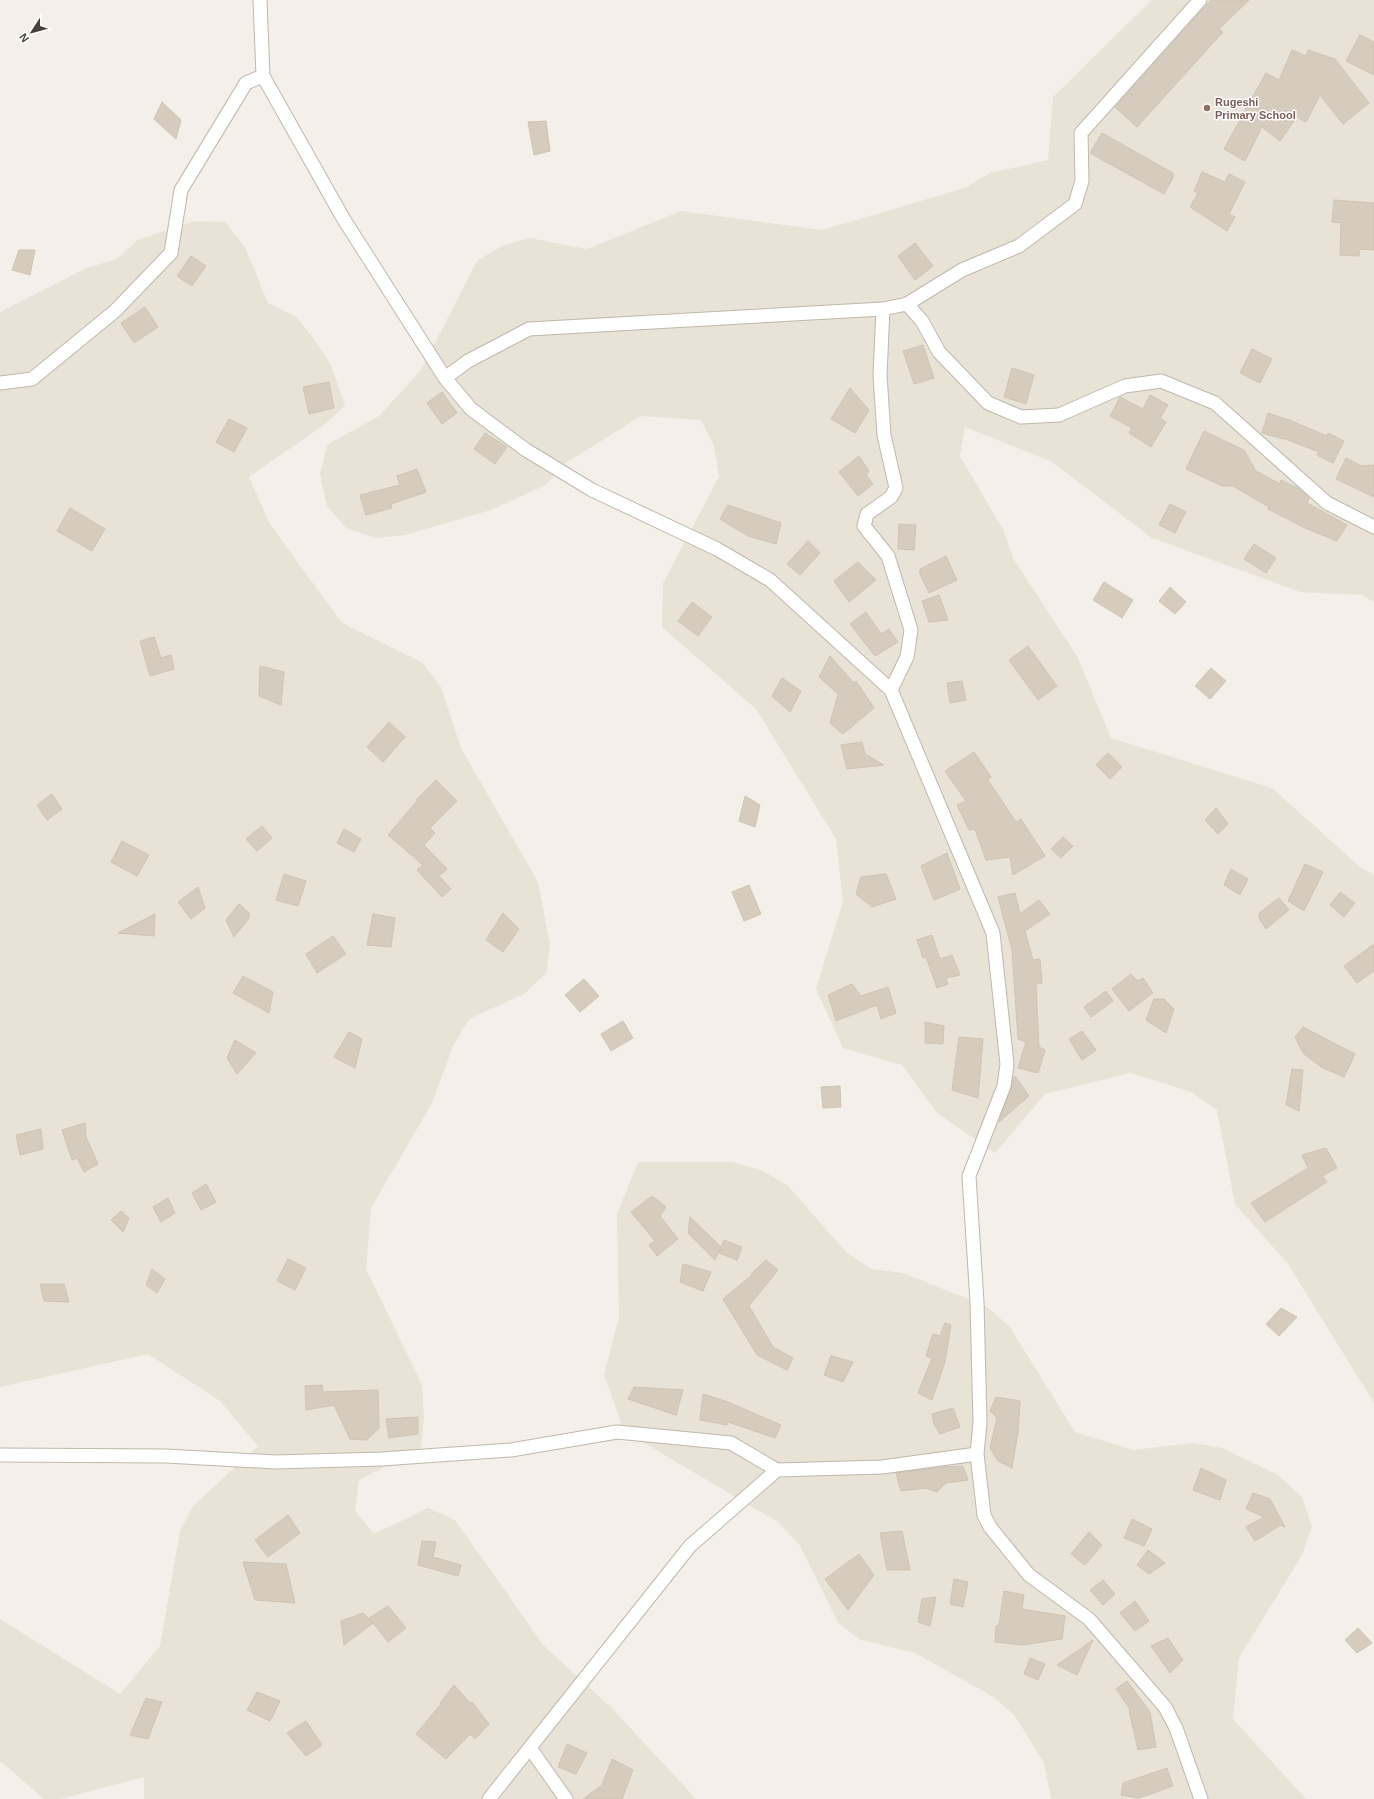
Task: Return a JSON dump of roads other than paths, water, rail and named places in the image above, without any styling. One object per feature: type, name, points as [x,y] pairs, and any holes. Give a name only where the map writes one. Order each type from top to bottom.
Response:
[{"type":"street","points":[[260,0],[264,76],[343,218],[445,378],[471,409],[533,454],[592,490],[717,549],[770,580],[890,690],[994,933],[1007,1064],[1004,1086],[968,1176],[977,1302],[980,1422],[977,1454],[984,1515],[990,1527],[1028,1575],[1089,1619],[1165,1707],[1176,1728],[1201,1799]]},
{"type":"street","points":[[445,378],[468,361],[529,329],[883,309],[907,304],[962,270],[1019,246],[1075,204],[1082,181],[1081,133],[1200,0]]},
{"type":"street","points":[[0,383],[32,379],[115,311],[171,253],[181,190],[246,83],[264,76]]},
{"type":"street","points":[[907,304],[922,321],[939,352],[988,403],[1021,417],[1059,415],[1125,386],[1161,381],[1215,403],[1327,503],[1374,527]]},
{"type":"street","points":[[883,309],[880,375],[884,435],[896,488],[891,497],[867,514],[864,526],[888,556],[911,630],[907,657],[890,690]]},
{"type":"street","points":[[0,1454],[166,1456],[276,1462],[382,1459],[511,1450],[617,1432],[731,1443],[777,1470],[882,1467],[977,1454]]},
{"type":"street","points":[[489,1799],[690,1546],[777,1470]]},
{"type":"street","points":[[530,1748],[566,1799]]},
{"type":"place","name":"Rugeshi Primary School","points":[[1207,108]]}]
